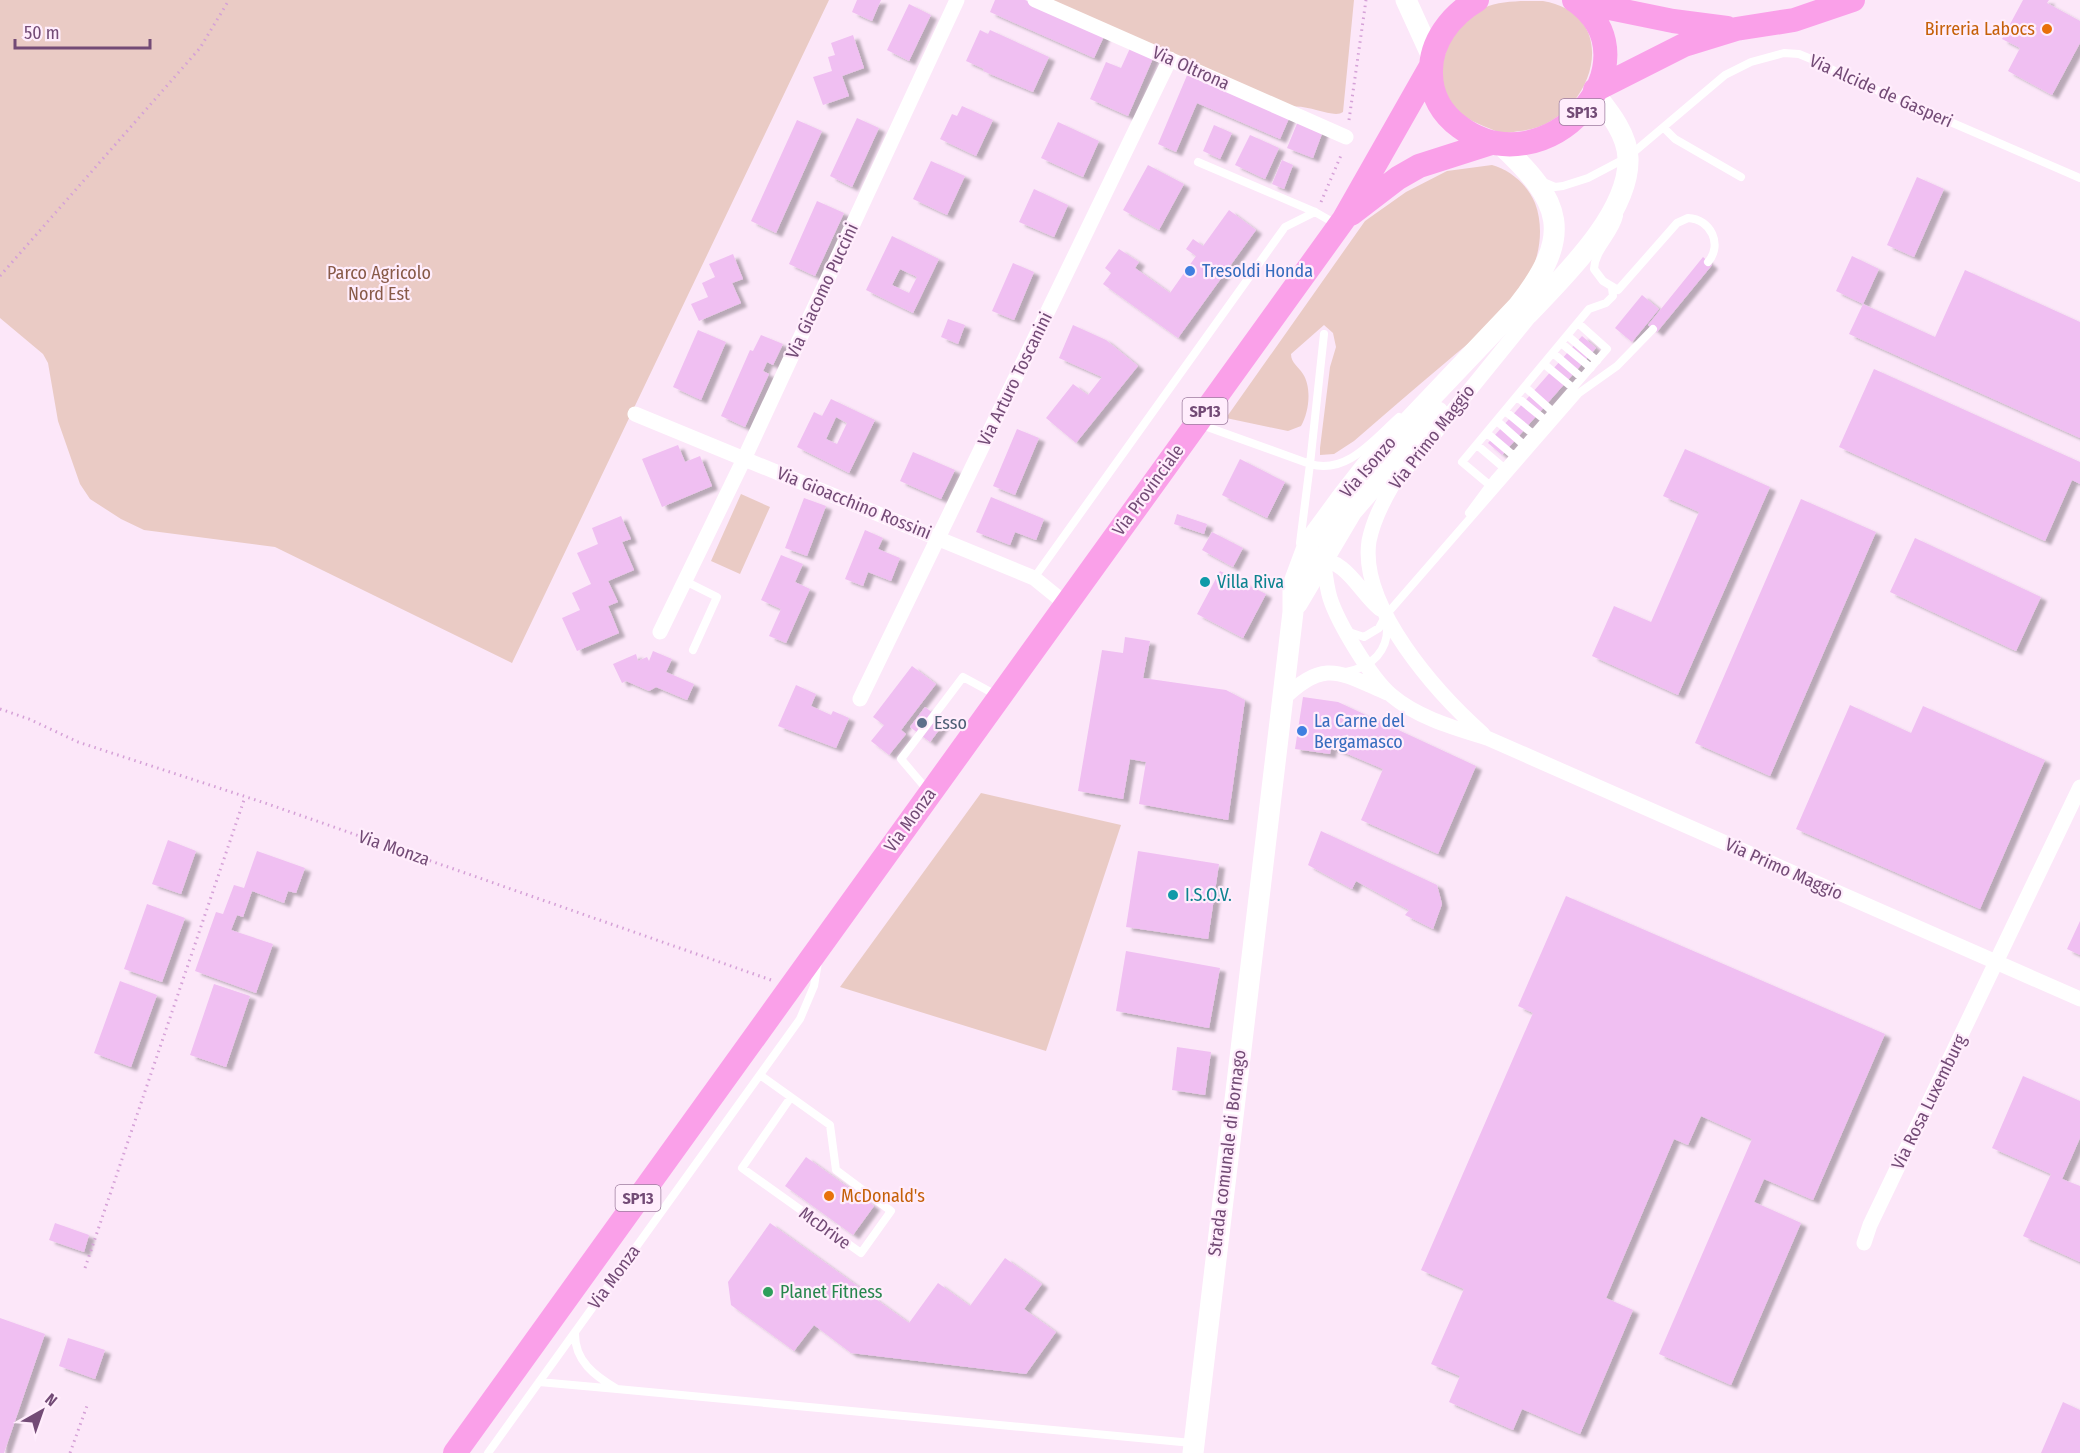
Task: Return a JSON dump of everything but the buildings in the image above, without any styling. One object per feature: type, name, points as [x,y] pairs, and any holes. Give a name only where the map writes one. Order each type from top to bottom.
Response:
[{"type":"main road","name":"SP13","points":[[1477,0],[1460,11],[1448,24],[1431,62],[1434,92],[1446,116],[1474,137],[1496,143],[1532,142],[1549,137],[1574,120],[1595,91],[1603,71],[1604,45],[1594,20],[1575,0]]},
{"type":"main road","name":"SP13","points":[[1575,0],[1673,21],[1736,29]]},
{"type":"main road","name":"SP13","points":[[1595,91],[1684,45],[1736,29],[1794,20],[1853,0]]},
{"type":"main road","name":"Via Provinciale","points":[[999,696],[1342,222],[1431,62]]},
{"type":"main road","name":"Via Provinciale","points":[[1342,222],[1398,178],[1419,166],[1496,143]]},
{"type":"main road","name":"Via Monza","points":[[455,1453],[999,696]]},
{"type":"street","name":"Via Giacomo Puccini","points":[[660,632],[744,459],[957,0]]},
{"type":"street","name":"Via Oltrona","points":[[1035,0],[1346,138]]},
{"type":"street","points":[[1406,0],[1431,62]]},
{"type":"street","name":"Via Arturo Toscanini","points":[[860,699],[1170,59]]},
{"type":"street","points":[[1293,612],[1352,511],[1397,457],[1559,280],[1602,226],[1624,188],[1628,157],[1616,123],[1595,91]]},
{"type":"street","name":"Via Isonzo","points":[[1263,853],[1296,577],[1309,542],[1374,458],[1477,350],[1537,282],[1552,247],[1552,211],[1547,195],[1534,178],[1496,143]]},
{"type":"street","name":"Via Primo Maggio","points":[[1487,738],[1428,680],[1386,615],[1371,578],[1369,542],[1380,507],[1414,457],[1559,280]]},
{"type":"street","name":"Via Gioacchino Rossini","points":[[635,414],[939,537],[1034,578],[1066,604]]},
{"type":"street","points":[[1323,559],[1322,542],[1374,458]]},
{"type":"street","points":[[1296,577],[1316,559],[1323,559]]},
{"type":"street","name":"Via Primo Maggio","points":[[1323,559],[1343,569],[1372,603],[1386,615]]},
{"type":"street","name":"Via Primo Maggio","points":[[1323,559],[1330,597],[1347,632],[1390,695]]},
{"type":"street","name":"Via Primo Maggio","points":[[1281,701],[1312,675],[1342,673],[1390,695],[1440,723],[1487,738],[2080,999]]},
{"type":"street","name":"Via Rosa Luxemburg","points":[[1864,1243],[1870,1225],[2080,787]]},
{"type":"street","name":"Strada comunale di Bornago","points":[[1193,1448],[1263,853]]},
{"type":"lane","name":"Via Alcide de Gasperi","points":[[1534,178],[1555,187],[1588,178],[1628,157],[1738,67],[1768,56],[1799,54],[2080,178]]},
{"type":"lane","points":[[1664,128],[1675,139],[1741,177]]},
{"type":"lane","points":[[1198,162],[1342,222]]},
{"type":"lane","points":[[1624,188],[1616,228],[1594,260],[1594,269],[1612,288],[1618,290],[1677,223],[1688,218],[1700,223],[1712,233],[1717,241],[1715,254],[1708,262]]},
{"type":"lane","points":[[1034,578],[1285,227],[1315,212]]},
{"type":"lane","points":[[1493,488],[1462,462],[1589,309],[1599,307],[1613,296],[1612,288]]},
{"type":"lane","points":[[1493,488],[1504,468],[1607,349],[1578,323]]},
{"type":"lane","points":[[1347,632],[1358,637],[1373,634],[1386,615],[1436,558],[1446,541],[1579,393],[1617,366],[1653,329]]},
{"type":"lane","points":[[1296,577],[1324,334]]},
{"type":"lane","points":[[1568,336],[1597,361]]},
{"type":"lane","points":[[1561,343],[1591,368]]},
{"type":"lane","points":[[1196,423],[1310,464],[1336,465],[1358,455],[1477,350]]},
{"type":"lane","points":[[1553,354],[1582,378]]},
{"type":"lane","points":[[1544,364],[1573,388]]},
{"type":"lane","points":[[1525,387],[1553,412]]},
{"type":"lane","points":[[1517,397],[1545,420]]},
{"type":"lane","points":[[1505,411],[1533,434]]},
{"type":"lane","points":[[1497,421],[1524,445]]},
{"type":"lane","points":[[1487,432],[1514,456]]},
{"type":"lane","points":[[1477,445],[1504,468]]},
{"type":"lane","points":[[685,581],[717,597],[693,650]]},
{"type":"lane","points":[[1342,673],[1367,664],[1382,654],[1388,637],[1386,615]]},
{"type":"lane","points":[[930,793],[901,759],[963,677],[999,696]]},
{"type":"lane","name":"Via Monza","points":[[488,1453],[800,1019],[814,986],[821,944]]},
{"type":"lane","points":[[760,1075],[791,1097]]},
{"type":"lane","name":"McDrive","points":[[791,1097],[830,1125],[836,1170],[891,1211],[861,1253],[742,1168],[791,1097]]},
{"type":"lane","points":[[575,1332],[578,1353],[585,1366],[597,1377],[617,1389]]},
{"type":"lane","points":[[539,1382],[1193,1448]]},
{"type":"path","points":[[0,276],[200,48],[229,0]]},
{"type":"path","points":[[1315,212],[1331,181],[1346,138],[1366,0]]},
{"type":"path","name":"Via Monza","points":[[0,709],[29,719],[78,742],[757,973],[788,990]]},
{"type":"path","points":[[86,1268],[245,797]]},
{"type":"path","points":[[70,1453],[87,1403]]},
{"type":"green space","name":"Parco Agricolo Nord Est","points":[[0,0],[829,0],[512,663],[275,547],[144,530],[121,519],[90,499],[80,484],[58,421],[48,363],[43,354],[0,318]]},
{"type":"green space","points":[[1045,0],[1354,0],[1343,112],[1333,114],[1305,107],[1291,107]]},
{"type":"green space","points":[[1543,1],[1569,11],[1585,27],[1592,47],[1590,69],[1581,91],[1566,110],[1545,124],[1520,131],[1498,132],[1461,114],[1449,102],[1443,88],[1442,72],[1444,56],[1460,28],[1471,16],[1491,5]]},
{"type":"green space","points":[[1492,165],[1511,174],[1523,184],[1535,203],[1540,228],[1539,245],[1532,270],[1516,297],[1494,321],[1354,441],[1334,454],[1320,455],[1330,367],[1336,347],[1333,333],[1324,325],[1291,354],[1292,360],[1303,374],[1308,386],[1308,407],[1301,426],[1288,431],[1226,418],[1365,221],[1406,192],[1447,171]]},
{"type":"green space","points":[[741,494],[770,507],[740,574],[711,561]]},
{"type":"green space","points":[[981,793],[1121,825],[1046,1051],[840,987]]},
{"type":"place","name":"Birreria Labocs","points":[[2047,29]]},
{"type":"place","name":"Tresoldi Honda","points":[[1190,271]]},
{"type":"place","name":"Villa Riva","points":[[1205,582]]},
{"type":"place","name":"Esso","points":[[922,723]]},
{"type":"place","name":"La Carne del Bergamasco","points":[[1302,731]]},
{"type":"place","name":"I.S.O.V.","points":[[1173,895]]},
{"type":"place","name":"McDonald's","points":[[829,1196]]},
{"type":"place","name":"Planet Fitness","points":[[768,1292]]}]
